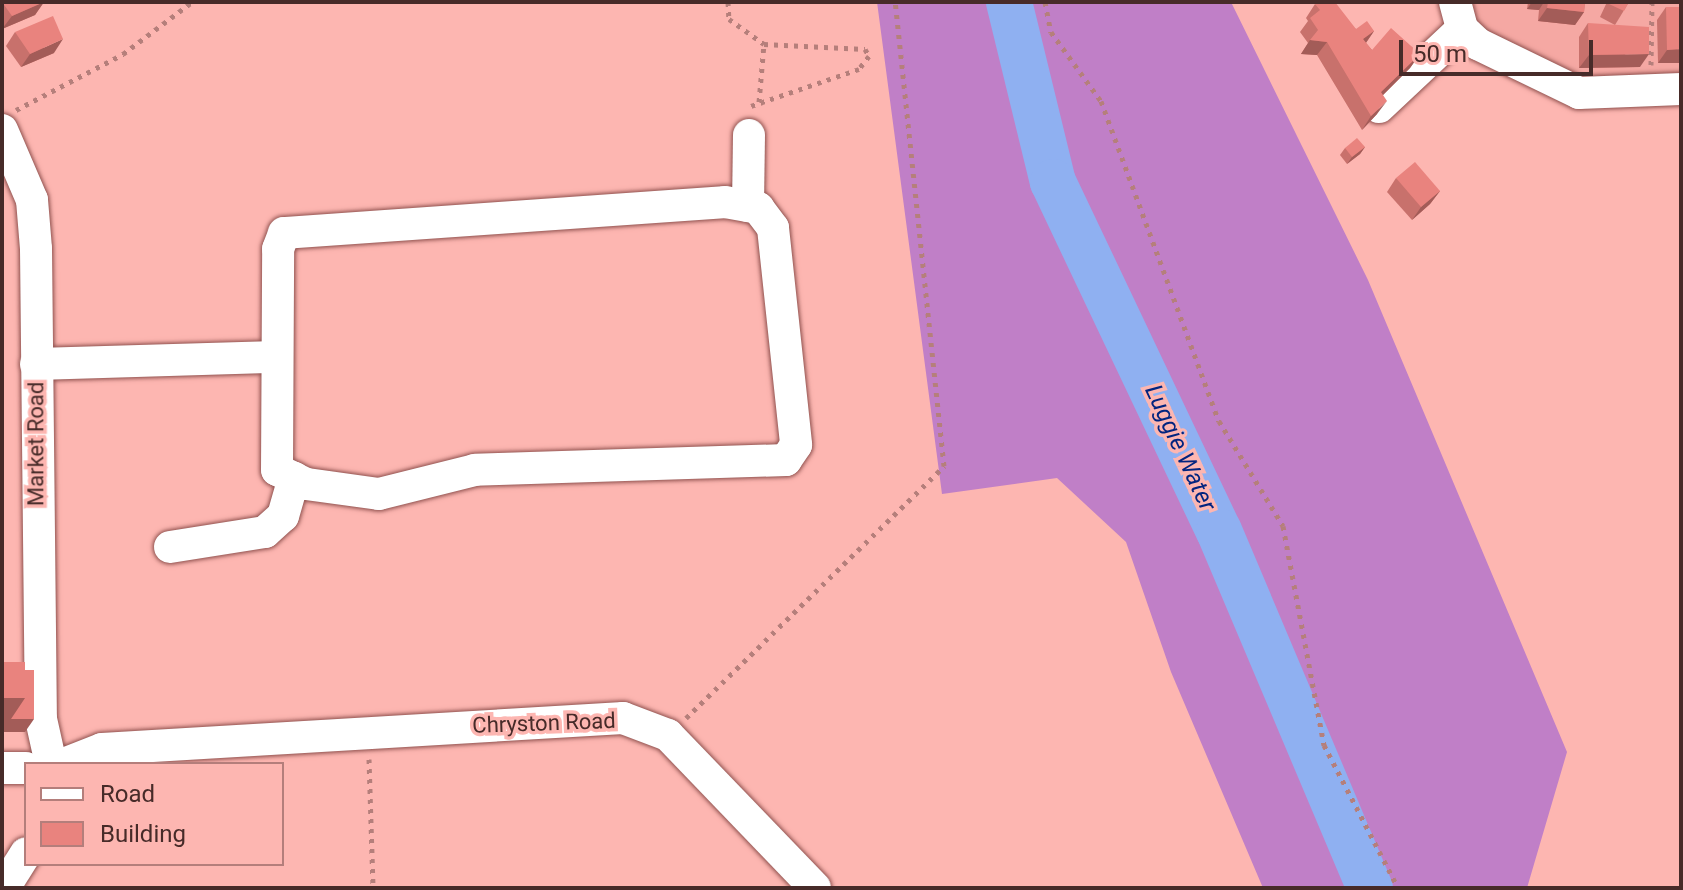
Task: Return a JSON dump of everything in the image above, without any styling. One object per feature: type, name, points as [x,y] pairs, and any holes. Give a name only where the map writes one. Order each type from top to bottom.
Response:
[{"type":"street","points":[[1379,107],[1459,16],[1501,59],[1579,93],[1666,90]]},
{"type":"street","name":"Market Road","points":[[2,130],[32,200],[41,719],[51,762]]},
{"type":"street","points":[[748,206],[749,135]]},
{"type":"street","points":[[748,206],[773,228],[796,445],[786,460],[475,470],[379,494],[294,478],[274,461],[277,357],[278,249],[284,233],[299,226],[748,206]]},
{"type":"street","points":[[36,364],[277,357]]},
{"type":"street","points":[[170,547],[265,532],[283,516],[294,478]]},
{"type":"street","name":"Chryston Road","points":[[69,762],[102,749],[358,731],[623,718],[668,735],[815,888]]},
{"type":"street","points":[[2,768],[24,768]]},
{"type":"street","points":[[4,888],[24,856]]},
{"type":"path","points":[[2,120],[123,54],[192,2]]},
{"type":"path","points":[[728,2],[729,19],[764,44],[865,49],[869,56],[859,69],[741,110],[749,135]]},
{"type":"path","points":[[668,735],[944,466],[895,2]]},
{"type":"path","points":[[1045,2],[1051,32],[1101,101],[1219,421],[1283,526],[1324,745],[1398,888]]},
{"type":"path","points":[[1652,2],[1666,90]]},
{"type":"path","points":[[759,102],[764,44]]},
{"type":"path","points":[[358,731],[373,888]]},
{"type":"shaded area","points":[[877,2],[1231,2],[1368,280],[1567,752],[1527,888],[1263,888],[1171,672],[1126,542],[1057,478],[942,494]]},
{"type":"shaded area","points":[[1473,2],[1681,2],[1681,80],[1581,80],[1475,29]]},
{"type":"building","points":[[2,2],[44,2],[12,16]]},
{"type":"building","points":[[1335,2],[1356,29],[1367,21],[1374,31],[1363,39],[1372,50],[1391,28],[1420,54],[1381,92],[1387,101],[1371,116],[1327,42],[1310,40],[1318,30],[1310,18],[1320,10],[1315,4]]},
{"type":"building","points":[[1548,2],[1585,2],[1584,12],[1547,8]]},
{"type":"building","points":[[1610,2],[1629,2],[1624,11]]},
{"type":"building","points":[[1666,7],[1681,7],[1681,49],[1667,50]]},
{"type":"building","points":[[53,16],[63,39],[30,54],[15,32]]},
{"type":"building","points":[[1588,23],[1649,27],[1649,54],[1589,55]]},
{"type":"building","points":[[1357,138],[1365,147],[1352,157],[1345,148]]},
{"type":"building","points":[[1415,162],[1440,191],[1421,207],[1396,178]]},
{"type":"building","points":[[2,662],[25,662],[25,698],[2,698]]},
{"type":"building","points":[[25,670],[34,670],[34,719],[11,719],[25,698]]},
{"type":"waterway","name":"Luggie Water","points":[[1009,2],[1053,182],[1219,531],[1370,888]]}]
